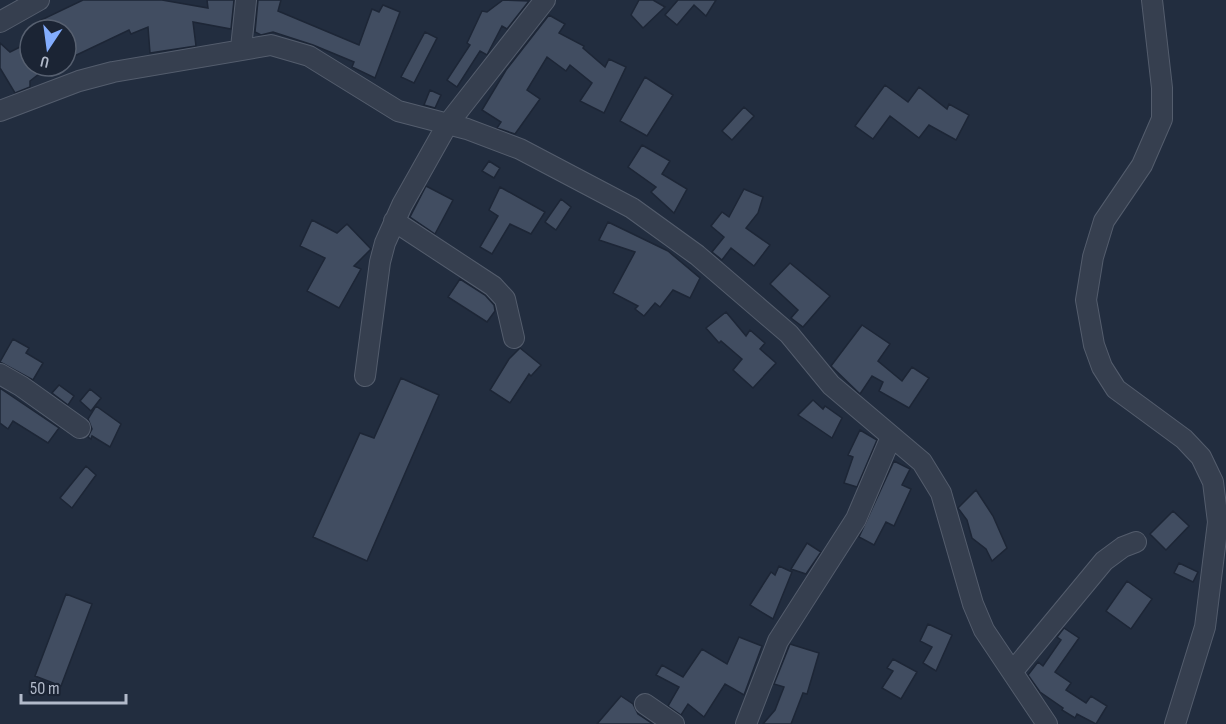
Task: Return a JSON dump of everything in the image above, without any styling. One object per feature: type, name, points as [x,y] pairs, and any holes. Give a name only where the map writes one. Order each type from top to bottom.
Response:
[{"type":"street","points":[[0,22],[39,0]]},
{"type":"street","points":[[241,48],[246,0]]},
{"type":"street","points":[[365,376],[380,262],[394,221],[447,125],[545,0]]},
{"type":"street","points":[[1152,0],[1162,88],[1162,119],[1142,165],[1104,221],[1093,257],[1086,300],[1094,345],[1102,367],[1116,388],[1185,439],[1200,456],[1213,482],[1218,522],[1205,627],[1175,724]]},
{"type":"street","points":[[0,111],[95,76],[241,48],[271,45],[309,56],[398,111],[483,134],[520,149],[616,199],[658,226],[722,275],[789,334],[831,385],[922,462],[935,481],[946,509],[973,604],[984,630],[1047,724]]},
{"type":"street","points":[[394,221],[493,286],[505,299],[514,338]]},
{"type":"street","points":[[0,374],[21,386],[80,428]]},
{"type":"street","points":[[747,724],[778,641],[851,527],[891,436]]},
{"type":"street","points":[[1013,671],[1104,561],[1123,547],[1136,542]]},
{"type":"street","points":[[645,704],[674,724]]},
{"type":"building","points":[[83,0],[162,0],[208,8],[207,0],[234,0],[231,29],[193,22],[196,46],[150,53],[148,27],[131,34],[129,30],[78,54],[78,18],[45,18]]},
{"type":"building","points":[[258,0],[281,0],[278,11],[359,45],[372,9],[379,12],[383,5],[400,12],[375,78],[352,67],[354,62],[313,45],[273,32],[261,35],[255,32]]},
{"type":"building","points":[[503,0],[529,1],[507,29],[502,26],[487,55],[480,51],[457,87],[447,80],[470,45],[467,43],[482,11],[487,12]]},
{"type":"building","points":[[639,0],[653,0],[665,7],[643,28],[631,15]]},
{"type":"building","points":[[678,0],[716,0],[706,16],[694,5],[677,25],[665,15]]},
{"type":"building","points":[[549,15],[565,24],[559,33],[584,46],[583,48],[605,67],[609,59],[626,67],[604,113],[580,101],[592,83],[570,65],[566,71],[547,57],[527,90],[540,99],[515,134],[497,128],[501,122],[482,110],[506,70]]},
{"type":"building","points":[[425,32],[437,38],[414,83],[401,77]]},
{"type":"building","points":[[0,43],[10,52],[18,48],[18,78],[34,78],[30,81],[30,87],[15,93],[0,68]]},
{"type":"building","points":[[645,77],[673,95],[647,136],[620,121]]},
{"type":"building","points":[[885,85],[908,102],[919,87],[947,109],[949,104],[969,115],[956,140],[929,125],[919,138],[890,116],[873,139],[855,126]]},
{"type":"building","points":[[430,90],[441,95],[435,108],[424,105]]},
{"type":"building","points":[[744,107],[754,116],[732,140],[722,131]]},
{"type":"building","points":[[642,145],[670,161],[662,174],[687,189],[674,213],[651,192],[656,187],[628,167]]},
{"type":"building","points":[[489,161],[500,168],[494,178],[482,171]]},
{"type":"building","points":[[426,186],[453,200],[435,234],[410,217]]},
{"type":"building","points":[[500,187],[545,212],[531,234],[510,224],[492,254],[480,247],[498,216],[489,210]]},
{"type":"building","points":[[744,189],[763,197],[758,213],[746,228],[770,245],[754,266],[731,248],[722,260],[712,252],[724,237],[711,226],[722,212],[729,217]]},
{"type":"building","points":[[561,199],[571,207],[556,230],[545,222]]},
{"type":"building","points":[[312,220],[337,233],[347,224],[371,249],[354,266],[361,269],[339,308],[307,291],[325,258],[300,246]]},
{"type":"building","points":[[608,222],[668,251],[700,278],[690,298],[673,290],[660,307],[655,303],[644,316],[635,309],[638,306],[613,293],[635,252],[599,240]]},
{"type":"building","points":[[790,263],[830,296],[803,327],[791,318],[798,310],[770,284]]},
{"type":"building","points":[[460,279],[485,295],[494,305],[495,311],[487,322],[448,297]]},
{"type":"building","points":[[726,312],[746,336],[750,330],[765,343],[760,349],[776,363],[753,388],[733,370],[742,359],[721,341],[719,343],[706,328]]},
{"type":"building","points":[[862,325],[890,344],[878,361],[902,381],[912,367],[929,378],[909,408],[879,391],[883,382],[872,376],[860,394],[831,366]]},
{"type":"building","points":[[13,339],[29,348],[26,353],[43,363],[33,380],[0,362]]},
{"type":"building","points":[[520,348],[541,365],[531,376],[529,374],[510,403],[490,390],[509,359]]},
{"type":"building","points":[[401,378],[439,395],[367,561],[313,537],[360,433],[374,438]]},
{"type":"building","points":[[59,385],[74,396],[68,405],[52,393]]},
{"type":"building","points":[[0,388],[59,428],[48,443],[13,421],[8,429],[0,423]]},
{"type":"building","points":[[90,389],[101,398],[91,411],[80,401]]},
{"type":"building","points":[[813,400],[823,409],[825,406],[842,418],[832,438],[798,415]]},
{"type":"building","points":[[96,406],[121,424],[110,447],[92,436],[91,439],[88,437],[92,429],[88,419]]},
{"type":"building","points":[[860,430],[877,440],[857,487],[844,483],[853,457],[848,455]]},
{"type":"building","points":[[894,461],[910,469],[902,485],[911,489],[894,526],[886,522],[874,545],[859,537]]},
{"type":"building","points":[[86,466],[96,475],[72,508],[60,498]]},
{"type":"building","points":[[976,490],[993,516],[1007,548],[992,561],[986,549],[972,538],[967,520],[958,508]]},
{"type":"building","points":[[1173,511],[1189,526],[1166,550],[1150,534]]},
{"type":"building","points":[[807,543],[821,552],[806,574],[791,569]]},
{"type":"building","points":[[1179,563],[1198,572],[1193,582],[1174,573]]},
{"type":"building","points":[[779,566],[792,572],[773,619],[750,605],[771,572],[775,575]]},
{"type":"building","points":[[1127,581],[1152,599],[1131,629],[1106,611]]},
{"type":"building","points":[[66,594],[92,604],[61,686],[35,676]]},
{"type":"building","points":[[928,624],[952,635],[936,671],[923,663],[932,647],[920,641]]},
{"type":"building","points":[[1064,628],[1079,638],[1055,672],[1071,683],[1066,690],[1086,703],[1091,696],[1107,706],[1096,724],[1077,714],[1075,718],[1062,710],[1063,708],[1040,692],[1028,675],[1038,662],[1043,666],[1061,640],[1057,637]]},
{"type":"building","points":[[739,637],[762,646],[744,695],[725,684],[704,717],[688,704],[681,715],[668,706],[679,687],[656,675],[662,665],[683,677],[702,649],[727,664]]},
{"type":"building","points":[[790,644],[819,653],[807,694],[803,693],[791,724],[763,724],[775,710],[784,687],[774,684]]},
{"type":"building","points":[[893,659],[917,672],[901,699],[882,688],[893,671],[887,668]]},
{"type":"building","points":[[621,696],[633,704],[638,714],[653,724],[597,724]]}]
